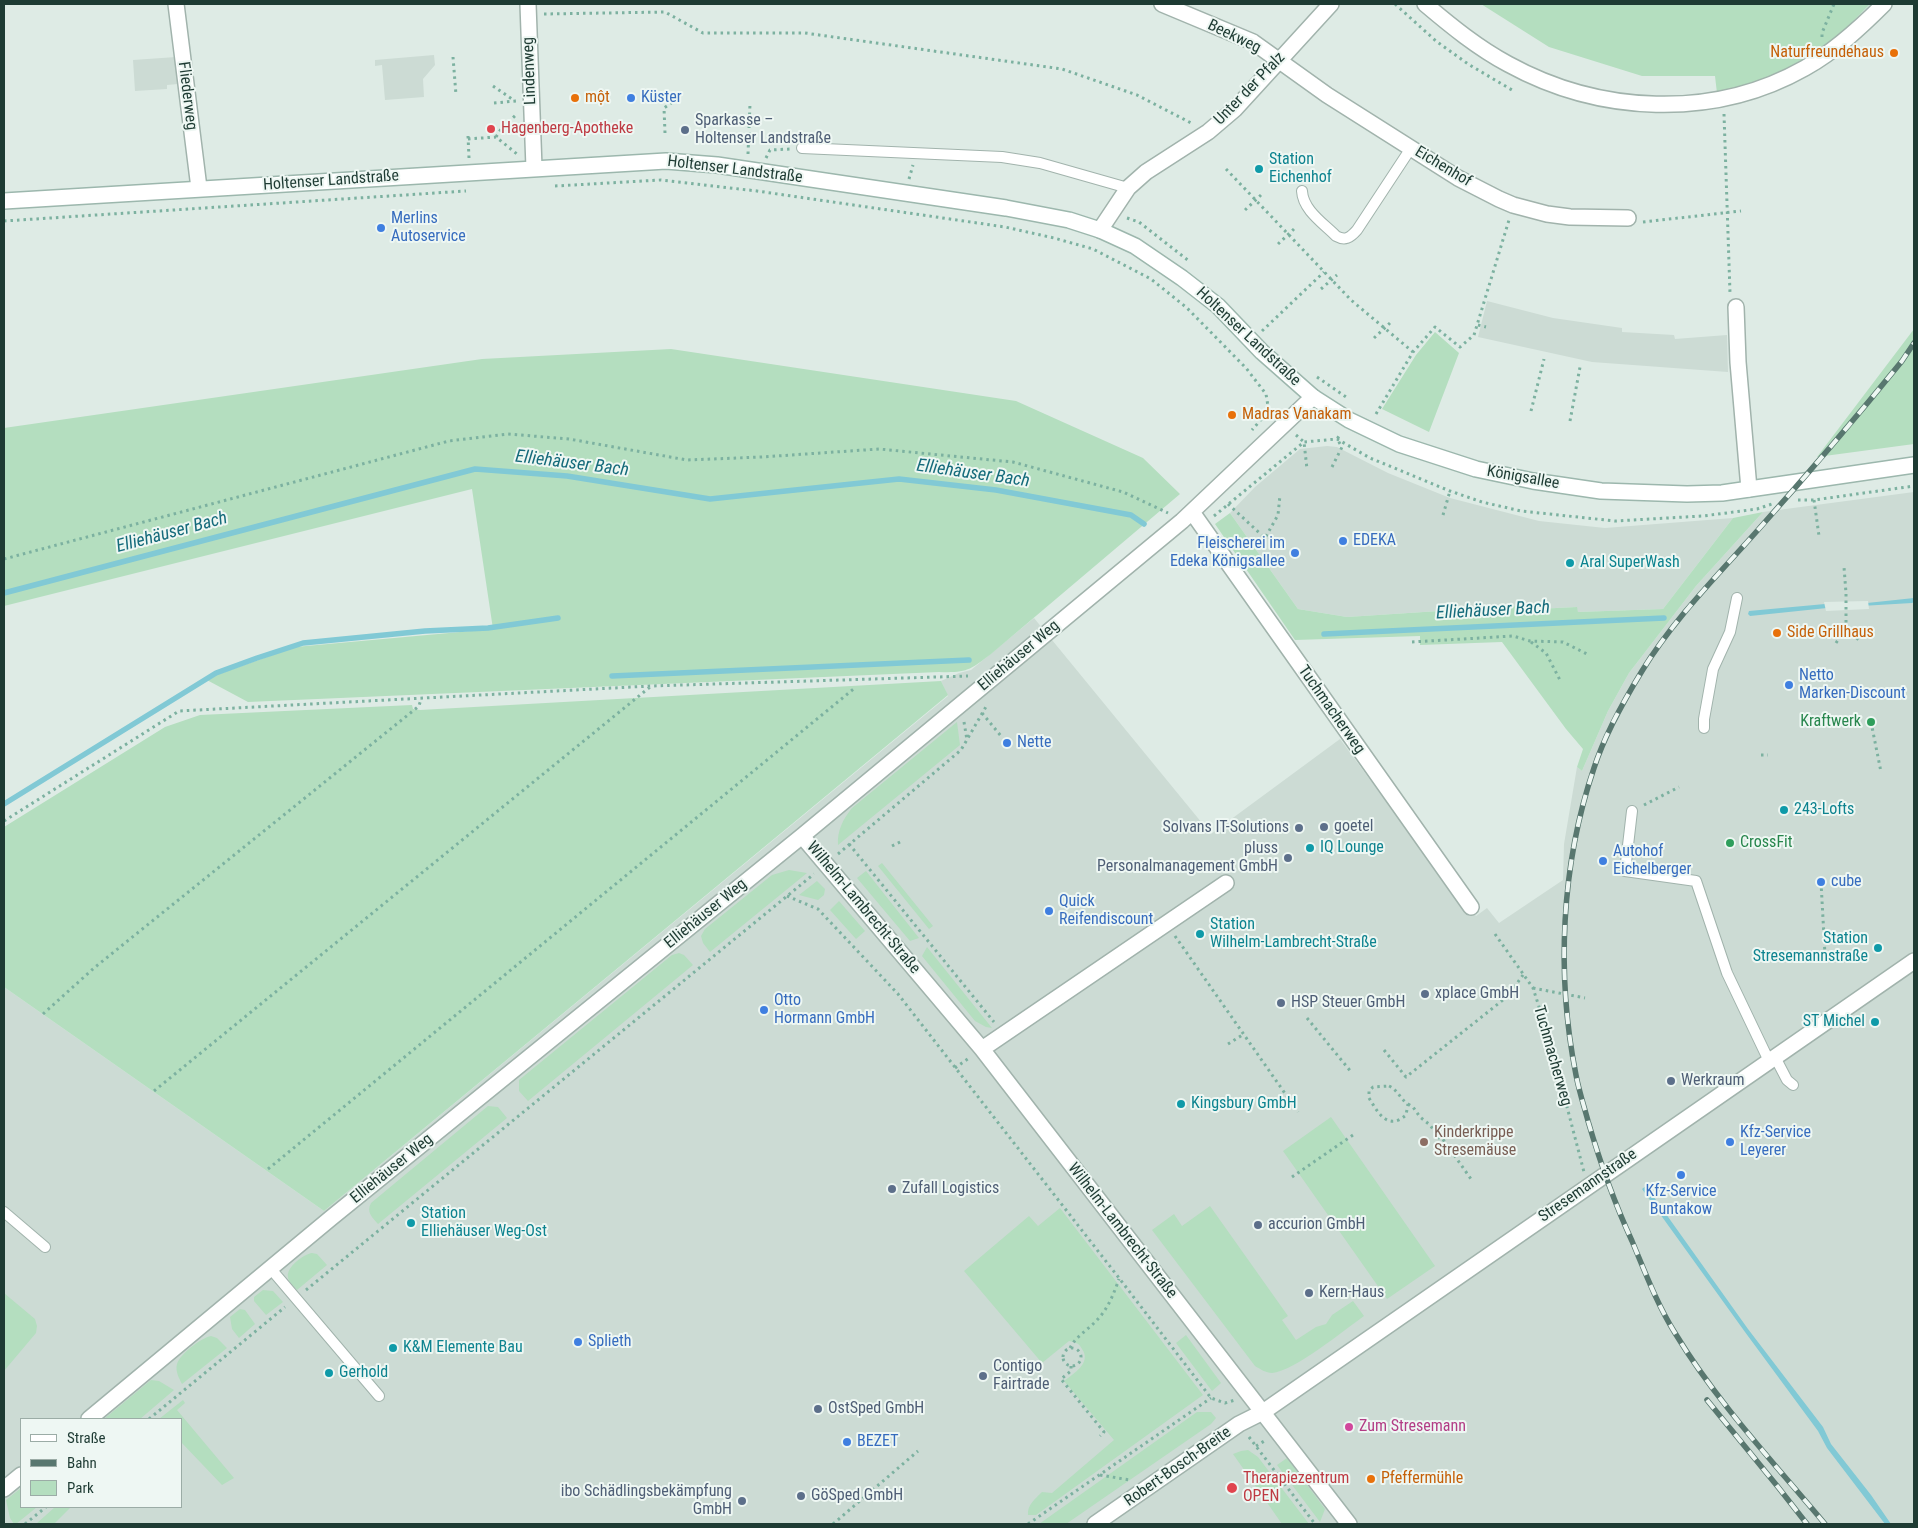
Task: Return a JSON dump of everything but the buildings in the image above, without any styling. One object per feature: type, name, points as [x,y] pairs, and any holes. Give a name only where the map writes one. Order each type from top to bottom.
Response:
[{"type":"street","name":"Fliederweg","points":[[176,4],[199,188]]},
{"type":"street","name":"Beekweg","points":[[1162,4],[1253,42],[1278,60]]},
{"type":"street","name":"Unter der Pfalz","points":[[1100,230],[1128,188],[1146,172],[1208,132],[1235,109],[1331,4]]},
{"type":"street","points":[[1426,4],[1461,33],[1506,64],[1528,74],[1591,96],[1635,104],[1694,103],[1724,98],[1758,89],[1805,68],[1847,38],[1884,4]]},
{"type":"street","name":"Lindenweg","points":[[528,9],[534,168]]},
{"type":"street","name":"Eichenhof","points":[[1278,60],[1328,95],[1458,178],[1513,206],[1570,217],[1628,218]]},
{"type":"street","name":"Holtenser Landstraße","points":[[4,201],[666,161],[717,165],[1006,208],[1069,220],[1100,230],[1135,246],[1182,278],[1218,306],[1262,352],[1313,397]]},
{"type":"street","points":[[1736,306],[1738,362],[1749,488]]},
{"type":"street","name":"Königsallee","points":[[1313,397],[1349,420],[1400,444],[1476,470],[1533,481],[1601,490],[1687,494],[1722,492],[1914,465]]},
{"type":"street","name":"Elliehäuser Weg","points":[[90,1418],[270,1269],[802,836],[1192,512],[1313,397]]},
{"type":"street","name":"Tuchmacherweg","points":[[1192,512],[1471,907]]},
{"type":"street","name":"Wilhelm-Lambrecht-Straße","points":[[802,836],[982,1049],[1349,1524]]},
{"type":"street","points":[[982,1049],[1226,883]]},
{"type":"street","name":"Stresemannstraße","points":[[1263,1412],[1914,961]]},
{"type":"street","name":"Robert-Bosch-Breite","points":[[1095,1524],[1239,1424],[1263,1412]]},
{"type":"street","points":[[4,1489],[20,1475]]},
{"type":"lane","points":[[802,148],[1002,157],[1040,163],[1128,188]]},
{"type":"lane","points":[[1302,191],[1302,201],[1307,207],[1336,236],[1347,239],[1357,230],[1411,148]]},
{"type":"lane","points":[[1704,728],[1713,670],[1730,632],[1736,598]]},
{"type":"lane","points":[[1632,811],[1625,871],[1696,881],[1727,973],[1772,1059],[1787,1080],[1793,1084]]},
{"type":"lane","points":[[4,1212],[44,1248]]},
{"type":"lane","points":[[270,1269],[378,1396]]},
{"type":"path","points":[[1395,4],[1436,41],[1468,64],[1512,90]]},
{"type":"path","points":[[1822,34],[1834,4]]},
{"type":"path","points":[[528,9],[665,12],[703,33],[805,33],[1062,69],[1137,95],[1208,132]]},
{"type":"path","points":[[454,57],[456,95]]},
{"type":"path","points":[[493,86],[516,101]]},
{"type":"path","points":[[665,133],[664,108],[680,97]]},
{"type":"path","points":[[1724,98],[1726,213],[1731,299],[1736,306]]},
{"type":"path","points":[[494,103],[531,100]]},
{"type":"path","points":[[496,137],[501,129],[531,100]]},
{"type":"path","points":[[748,156],[750,104]]},
{"type":"path","points":[[470,158],[468,138],[496,137],[517,154]]},
{"type":"path","points":[[760,172],[770,150],[802,148]]},
{"type":"path","points":[[910,173],[912,166]]},
{"type":"path","points":[[1226,169],[1351,300],[1413,352]]},
{"type":"path","points":[[546,186],[661,180],[757,191],[1005,227],[1093,249],[1151,279],[1187,308],[1246,368],[1266,394],[1268,406]]},
{"type":"path","points":[[4,221],[471,191]]},
{"type":"path","points":[[1245,210],[1261,195]]},
{"type":"path","points":[[1376,414],[1413,352],[1435,327],[1460,347],[1474,335],[1513,206]]},
{"type":"path","points":[[1628,218],[1645,223],[1741,211]]},
{"type":"path","points":[[1278,244],[1294,229]]},
{"type":"path","points":[[1262,331],[1324,272]]},
{"type":"path","points":[[1321,290],[1337,275]]},
{"type":"path","points":[[1374,338],[1390,322]]},
{"type":"path","points":[[1478,325],[1486,327]]},
{"type":"path","points":[[1531,411],[1544,359]]},
{"type":"path","points":[[1570,421],[1580,367]]},
{"type":"path","points":[[1370,411],[1385,418]]},
{"type":"path","points":[[4,559],[449,441],[508,434],[569,439],[686,460],[762,458],[879,449],[1013,462],[1123,492],[1168,513]]},
{"type":"path","points":[[1332,467],[1342,448],[1337,439]]},
{"type":"path","points":[[1304,442],[1307,469]]},
{"type":"path","points":[[1794,500],[1814,500],[1914,486]]},
{"type":"path","points":[[1443,515],[1450,491]]},
{"type":"path","points":[[1228,504],[1265,538],[1278,515],[1280,496]]},
{"type":"path","points":[[1814,500],[1819,536]]},
{"type":"path","points":[[1836,643],[1846,628],[1844,567]]},
{"type":"path","points":[[1819,629],[1846,628],[1860,642]]},
{"type":"path","points":[[1412,642],[1513,636],[1530,642],[1546,654],[1561,682]]},
{"type":"path","points":[[1530,642],[1563,642],[1588,655]]},
{"type":"path","points":[[4,821],[179,711],[651,686],[974,676]]},
{"type":"path","points":[[154,1091],[651,686]]},
{"type":"path","points":[[268,1169],[856,687]]},
{"type":"path","points":[[43,1014],[94,968],[419,706],[421,699]]},
{"type":"path","points":[[982,713],[1001,736]]},
{"type":"path","points":[[1871,722],[1881,772]]},
{"type":"path","points":[[150,1418],[826,864],[961,750],[967,741]]},
{"type":"path","points":[[1761,755],[1768,755]]},
{"type":"path","points":[[1632,811],[1679,787]]},
{"type":"path","points":[[892,846],[902,841]]},
{"type":"path","points":[[849,844],[1004,1034]]},
{"type":"path","points":[[1821,882],[1825,955]]},
{"type":"path","points":[[787,896],[818,909],[898,994],[1211,1398],[1028,1524]]},
{"type":"path","points":[[1167,924],[1298,1112]]},
{"type":"path","name":"Tuchmacherweg","points":[[1495,934],[1532,988],[1549,1038],[1588,1186]]},
{"type":"path","points":[[1384,1050],[1406,1077],[1508,996],[1524,975]]},
{"type":"path","points":[[1532,988],[1585,998]]},
{"type":"path","points":[[1307,1018],[1352,1073]]},
{"type":"path","points":[[1228,1044],[1244,1034]]},
{"type":"path","points":[[1408,1104],[1406,1115],[1399,1121],[1388,1121],[1370,1101],[1369,1091],[1373,1088],[1392,1087],[1402,1100],[1413,1107],[1420,1118],[1430,1125],[1440,1139],[1442,1138],[1471,1179]]},
{"type":"path","points":[[1292,1177],[1353,1135]]},
{"type":"path","points":[[1070,1348],[1078,1351],[1081,1359],[1075,1366],[1064,1362],[1062,1358],[1066,1350],[1070,1348],[1074,1340],[1102,1315],[1119,1278]]},
{"type":"path","points":[[1071,1366],[1071,1371],[1061,1379],[1104,1432],[1100,1436]]},
{"type":"path","points":[[1239,1424],[1315,1524]]},
{"type":"path","points":[[834,1524],[918,1451]]},
{"type":"path","points":[[1100,1475],[1153,1484]]},
{"type":"path","points":[[25,1524],[45,1508]]},
{"type":"shaded area","points":[[434,55],[435,65],[423,79],[424,97],[385,100],[382,65],[375,66],[375,60]]},
{"type":"shaded area","points":[[176,57],[178,84],[167,85],[167,89],[135,91],[133,60]]},
{"type":"shaded area","points":[[1487,301],[1553,318],[1622,328],[1622,332],[1674,335],[1675,339],[1727,335],[1728,372],[1592,362],[1478,337]]},
{"type":"shaded area","points":[[1327,446],[1337,447],[1388,473],[1450,498],[1539,521],[1605,528],[1733,518],[1663,609],[1578,612],[1576,607],[1536,609],[1531,605],[1347,617],[1298,609],[1230,513],[1255,487],[1300,449]]},
{"type":"shaded area","points":[[1914,492],[1914,1524],[4,1524],[4,987],[324,1211],[948,696],[941,681],[971,670],[1034,618],[1211,834],[1340,739],[1441,876],[1476,916],[1487,908],[1499,923],[1563,880],[1564,844],[1577,767],[1582,771],[1608,711],[1629,673],[1696,586],[1763,512]]},
{"type":"green space","points":[[1481,4],[1870,4],[1831,44],[1814,54],[1770,78],[1717,93],[1715,76],[1642,76],[1549,47]]},
{"type":"green space","points":[[1914,329],[1914,444],[1817,457]]},
{"type":"green space","points":[[1435,332],[1459,353],[1429,432],[1382,409],[1416,355]]},
{"type":"green space","points":[[671,349],[1016,401],[1143,458],[1180,494],[991,654],[973,667],[956,672],[248,702],[205,679],[295,647],[493,629],[472,489],[4,606],[4,428],[482,359]]},
{"type":"green space","points":[[1763,512],[1696,586],[1629,673],[1608,711],[1582,771],[1577,767],[1583,749],[1502,642],[1420,645],[1420,636],[1295,640],[1215,524],[1230,513],[1298,609],[1347,617],[1532,605],[1536,609],[1577,607],[1578,612],[1663,609],[1733,518]]},
{"type":"green space","points":[[941,681],[948,695],[324,1211],[4,987],[4,827],[165,727],[200,715],[412,705],[413,709],[420,710]]},
{"type":"green space","points":[[957,722],[960,745],[838,845],[841,825],[852,808]]},
{"type":"green space","points":[[882,863],[933,926],[929,929],[878,866]]},
{"type":"green space","points":[[789,870],[807,873],[710,952],[703,943],[701,936],[705,929],[772,875]]},
{"type":"green space","points":[[866,871],[919,938],[910,941],[857,878]]},
{"type":"green space","points":[[817,881],[825,889],[824,895],[818,900],[799,895]]},
{"type":"green space","points":[[839,901],[865,931],[856,939],[830,910]]},
{"type":"green space","points":[[927,947],[992,1028],[975,1021],[922,956]]},
{"type":"green space","points":[[679,953],[684,955],[693,965],[528,1101],[519,1091],[519,1080],[672,955]]},
{"type":"green space","points":[[488,1106],[498,1107],[507,1118],[378,1224],[369,1212],[371,1203]]},
{"type":"green space","points":[[1331,1117],[1435,1266],[1387,1299],[1283,1151]]},
{"type":"green space","points":[[1210,1206],[1288,1316],[1282,1320],[1296,1340],[1316,1327],[1326,1324],[1332,1315],[1353,1301],[1364,1316],[1306,1358],[1282,1371],[1270,1373],[1255,1366],[1152,1230],[1174,1214],[1182,1226]]},
{"type":"green space","points":[[1060,1208],[1203,1395],[1036,1515],[1028,1515],[1030,1505],[1042,1492],[1052,1493],[1114,1440],[1064,1381],[1080,1368],[1085,1359],[1080,1345],[1069,1341],[1042,1363],[964,1271],[1029,1216],[1038,1226]]},
{"type":"green space","points":[[312,1253],[317,1254],[327,1265],[297,1290],[289,1281],[288,1273],[296,1262]]},
{"type":"green space","points":[[263,1290],[273,1291],[283,1302],[266,1315],[254,1301],[254,1297]]},
{"type":"green space","points":[[4,1293],[35,1319],[37,1326],[36,1333],[4,1371]]},
{"type":"green space","points":[[240,1309],[245,1310],[255,1324],[239,1338],[232,1329],[230,1317]]},
{"type":"green space","points":[[1186,1335],[1221,1383],[1212,1391],[1176,1343]]},
{"type":"green space","points":[[211,1336],[217,1338],[227,1348],[182,1384],[177,1369],[179,1360],[191,1347]]},
{"type":"green space","points":[[151,1380],[159,1381],[174,1390],[141,1418],[105,1418]]},
{"type":"green space","points":[[183,1400],[185,1403],[177,1410],[234,1478],[222,1485],[182,1443],[182,1418],[160,1418]]},
{"type":"green space","points":[[1197,1412],[1211,1412],[1216,1418],[1211,1424],[1066,1524],[1039,1524]]},
{"type":"green space","points":[[1248,1450],[1258,1457],[1309,1524],[1282,1524],[1233,1454]]},
{"type":"green space","points":[[1287,1458],[1325,1509],[1320,1522],[1277,1465]]},
{"type":"green space","points":[[20,1489],[20,1508],[36,1508],[14,1524],[10,1518],[6,1500]]},
{"type":"green space","points":[[54,1508],[70,1508],[54,1524],[36,1524]]},
{"type":"water","points":[[1914,598],[1912,603],[1827,608],[1750,616],[1748,614],[1749,611]]},
{"type":"water","points":[[1646,1186],[1748,1329],[1823,1427],[1831,1444],[1891,1524],[1885,1524],[1827,1448],[1818,1431],[1642,1189]]},
{"type":"pier","points":[[1868,601],[1869,609],[1826,611],[1824,602]]},
{"type":"waterway","name":"Elliehäuser Bach","points":[[4,593],[475,469],[567,476],[710,499],[899,479],[996,490],[1131,515],[1144,524]]},
{"type":"waterway","points":[[4,804],[216,673],[257,658],[303,643],[425,631],[488,628],[558,618]]},
{"type":"waterway","name":"Elliehäuser Bach","points":[[1324,634],[1664,618]]},
{"type":"waterway","points":[[612,676],[969,660]]},
{"type":"railway","points":[[1825,1524],[1746,1431],[1691,1358],[1657,1299],[1619,1212],[1593,1136],[1577,1081],[1566,998],[1565,920],[1574,843],[1583,805],[1603,743],[1635,683],[1654,652],[1681,616],[1831,447],[1902,361],[1914,343]]},
{"type":"railway","points":[[1707,1400],[1807,1524]]},
{"type":"place","name":"Naturfreundehaus","points":[[1894,53]]},
{"type":"place","name":"một","points":[[575,98]]},
{"type":"place","name":"Küster","points":[[631,98]]},
{"type":"place","name":"Hagenberg-Apotheke","points":[[491,129]]},
{"type":"place","name":"Sparkasse – Holtenser Landstraße","points":[[685,130]]},
{"type":"place","name":"Station Eichenhof","points":[[1259,169]]},
{"type":"place","name":"Merlins Autoservice","points":[[381,228]]},
{"type":"place","name":"Madras Vanakam","points":[[1232,415]]},
{"type":"place","name":"EDEKA","points":[[1343,541]]},
{"type":"place","name":"Fleischerei im Edeka Königsallee","points":[[1295,553]]},
{"type":"place","name":"Aral SuperWash","points":[[1570,563]]},
{"type":"place","name":"Side Grillhaus","points":[[1777,633]]},
{"type":"place","name":"Netto Marken-Discount","points":[[1789,685]]},
{"type":"place","name":"Kraftwerk","points":[[1871,722]]},
{"type":"place","name":"Nette","points":[[1007,743]]},
{"type":"place","name":"243-Lofts","points":[[1784,810]]},
{"type":"place","name":"goetel","points":[[1324,827]]},
{"type":"place","name":"Solvans IT-Solutions","points":[[1299,828]]},
{"type":"place","name":"CrossFit","points":[[1730,843]]},
{"type":"place","name":"IQ Lounge","points":[[1310,848]]},
{"type":"place","name":"pluss Personalmanagement GmbH","points":[[1288,858]]},
{"type":"place","name":"Autohof Eichelberger","points":[[1603,861]]},
{"type":"place","name":"cube","points":[[1821,882]]},
{"type":"place","name":"Quick Reifendiscount","points":[[1049,911]]},
{"type":"place","name":"Station Wilhelm-Lambrecht-Straße","points":[[1200,934]]},
{"type":"place","name":"Station Stresemannstraße","points":[[1878,948]]},
{"type":"place","name":"xplace GmbH","points":[[1425,994]]},
{"type":"place","name":"HSP Steuer GmbH","points":[[1281,1003]]},
{"type":"place","name":"Otto Hormann GmbH","points":[[764,1010]]},
{"type":"place","name":"ST Michel","points":[[1875,1022]]},
{"type":"place","name":"Werkraum","points":[[1671,1081]]},
{"type":"place","name":"Kingsbury GmbH","points":[[1181,1104]]},
{"type":"place","name":"Kinderkrippe Stresemäuse","points":[[1424,1142]]},
{"type":"place","name":"Kfz-Service Leyerer","points":[[1730,1142]]},
{"type":"place","name":"Kfz-Service Buntakow","points":[[1681,1175]]},
{"type":"place","name":"Zufall Logistics","points":[[892,1189]]},
{"type":"place","name":"Station Elliehäuser Weg-Ost","points":[[411,1223]]},
{"type":"place","name":"accurion GmbH","points":[[1258,1225]]},
{"type":"place","name":"Kern-Haus","points":[[1309,1293]]},
{"type":"place","name":"Splieth","points":[[578,1342]]},
{"type":"place","name":"K&M Elemente Bau","points":[[393,1348]]},
{"type":"place","name":"Gerhold","points":[[329,1373]]},
{"type":"place","name":"Contigo Fairtrade","points":[[983,1376]]},
{"type":"place","name":"OstSped GmbH","points":[[818,1409]]},
{"type":"place","name":"Zum Stresemann","points":[[1349,1427]]},
{"type":"place","name":"BEZET","points":[[847,1442]]},
{"type":"place","name":"Pfeffermühle","points":[[1371,1479]]},
{"type":"place","name":"Therapiezentrum OPEN","points":[[1232,1488]]},
{"type":"place","name":"GöSped GmbH","points":[[801,1496]]},
{"type":"place","name":"ibo Schädlingsbekämpfung GmbH","points":[[742,1501]]}]
